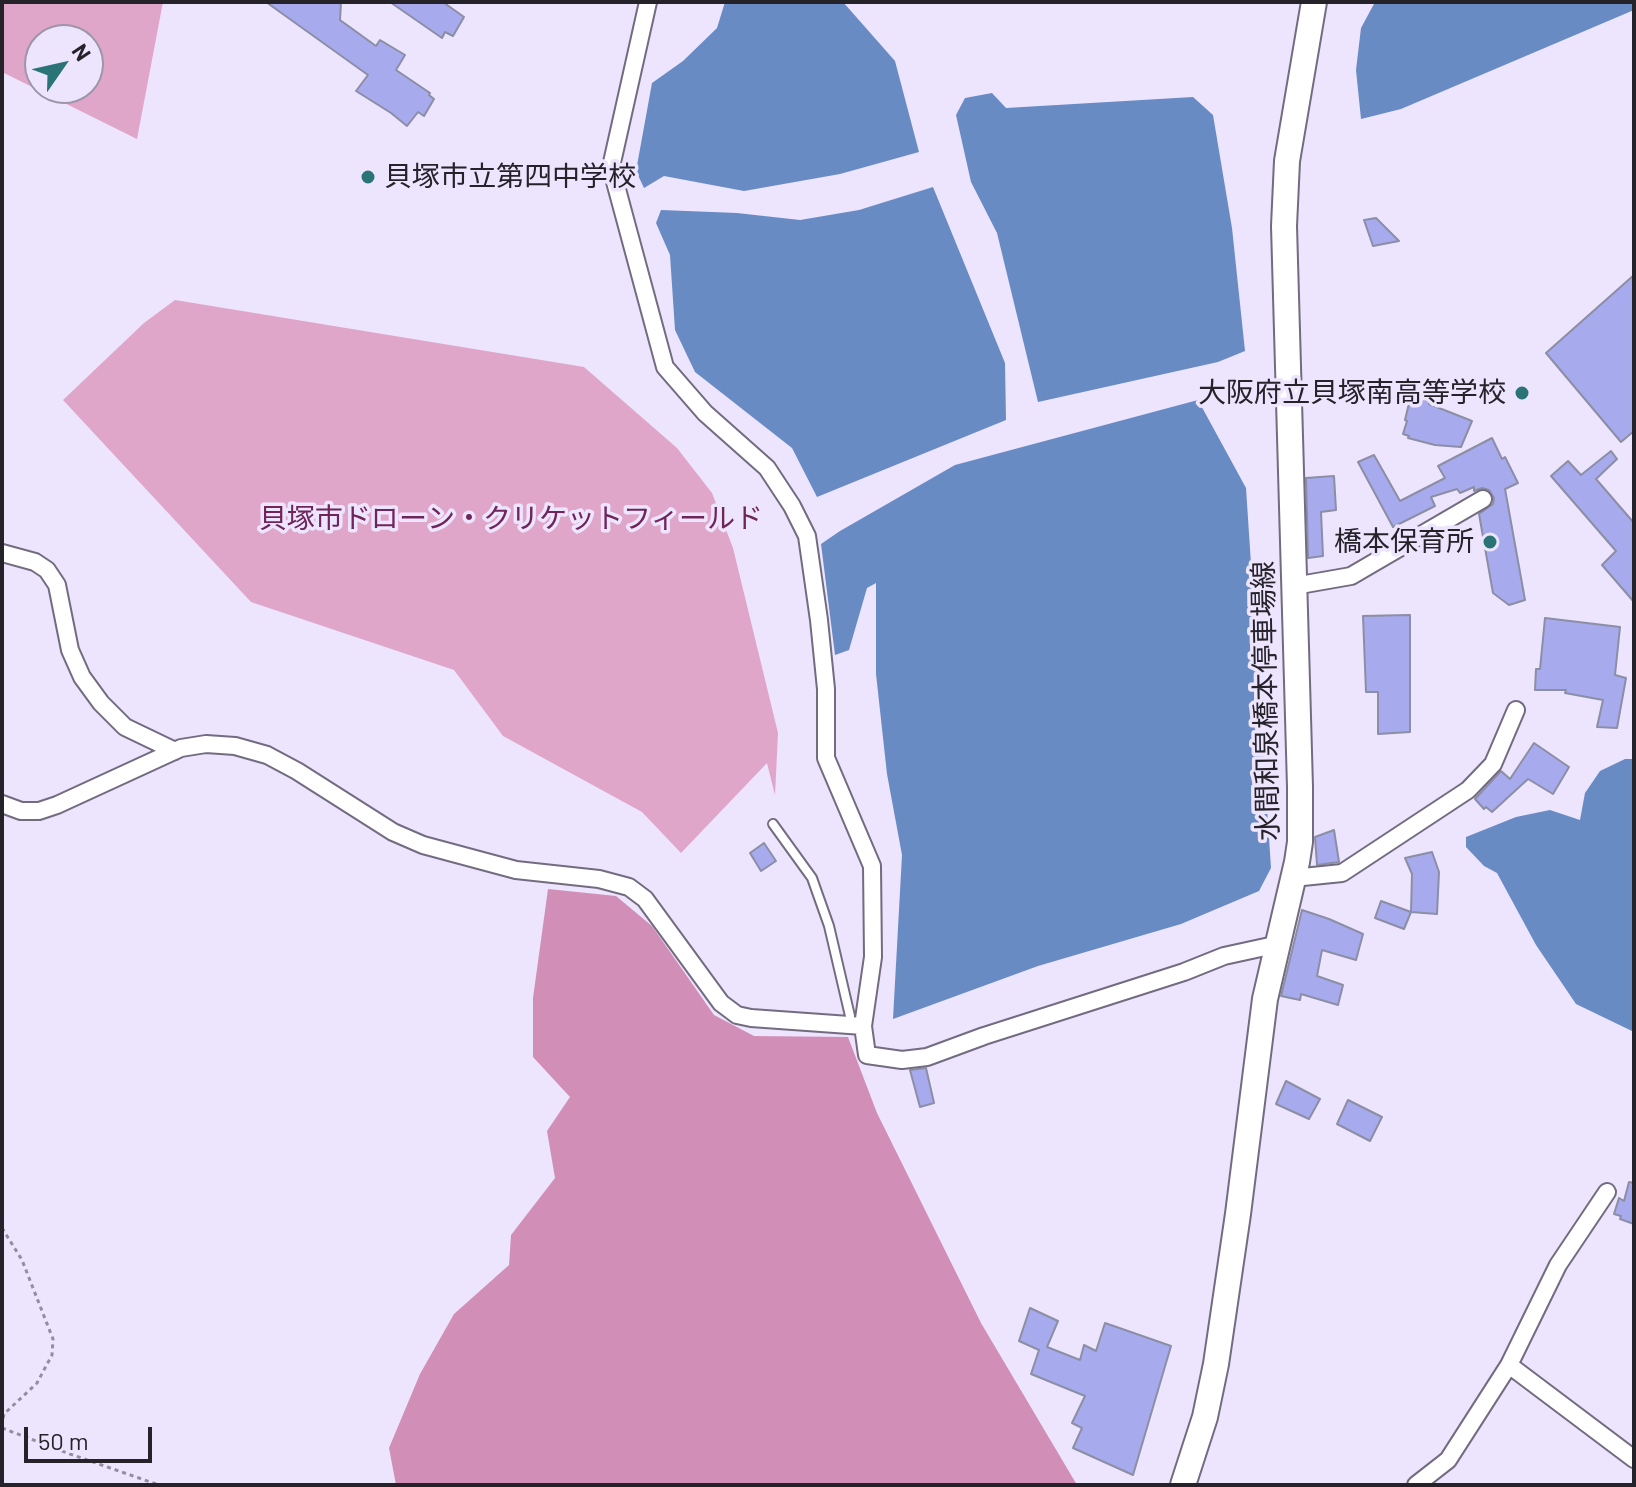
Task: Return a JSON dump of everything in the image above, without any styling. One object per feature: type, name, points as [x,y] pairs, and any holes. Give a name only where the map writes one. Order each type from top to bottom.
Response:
[{"type":"main road","name":"水間和泉橋本停車場線","points":[[1185,1484],[1205,1417],[1216,1364],[1265,999],[1300,842],[1284,241],[1290,138],[1314,2]]},
{"type":"street","points":[[648,2],[611,167],[665,367],[705,413],[767,468],[807,536],[826,689],[826,758],[872,866],[873,957],[857,1021],[867,1055],[902,1060],[927,1057],[1224,956],[1279,944]]},
{"type":"street","points":[[1294,586],[1351,576],[1483,499]]},
{"type":"street","points":[[2,553],[35,562],[47,570],[57,585],[70,650],[82,677],[101,703],[125,727],[175,751]]},
{"type":"street","points":[[1293,878],[1342,873],[1468,790],[1493,764],[1516,710]]},
{"type":"street","points":[[2,804],[21,811],[39,811],[175,751],[206,744],[235,746],[267,755],[393,832],[423,845],[516,870],[599,879],[629,887],[645,899],[721,1003],[737,1015],[857,1021]]},
{"type":"street","points":[[1416,1485],[1448,1460],[1509,1365],[1558,1265],[1607,1192]]},
{"type":"street","points":[[1509,1365],[1634,1459]]},
{"type":"lane","points":[[773,824],[812,878],[857,1021]]},
{"type":"path","points":[[2,1228],[22,1260],[53,1339],[52,1355],[37,1383],[4,1414],[2,1426],[159,1485]]},
{"type":"green space","points":[[2,2],[163,2],[137,139],[66,104],[104,104],[104,24],[24,24],[24,83],[2,72]]},
{"type":"green space","name":"貝塚市ドローン・クリケットフィールド","points":[[175,300],[584,367],[677,448],[712,493],[733,548],[778,733],[775,795],[767,763],[681,853],[642,812],[503,736],[454,670],[251,602],[63,400],[144,323]]},
{"type":"shaded area","points":[[548,889],[616,896],[652,926],[714,1015],[754,1036],[848,1037],[877,1113],[981,1323],[1077,1485],[396,1485],[389,1448],[420,1374],[454,1314],[509,1265],[511,1235],[555,1178],[547,1131],[570,1097],[533,1057],[533,998]]},
{"type":"water","points":[[725,2],[843,2],[895,61],[919,152],[840,174],[744,191],[664,176],[644,188],[636,171],[652,83],[683,61],[717,28]]},
{"type":"water","points":[[1375,2],[1634,2],[1634,10],[1401,109],[1361,119],[1356,70],[1361,28]]},
{"type":"water","points":[[992,93],[1006,108],[1193,97],[1213,115],[1232,228],[1245,351],[1218,362],[1038,402],[997,233],[971,182],[956,115],[965,98]]},
{"type":"water","points":[[933,187],[1005,363],[1006,420],[817,497],[792,448],[695,372],[675,330],[670,255],[656,223],[661,210],[737,213],[800,220],[859,210]]},
{"type":"water","points":[[1198,400],[1246,488],[1271,868],[1259,891],[1181,924],[1038,966],[893,1019],[902,855],[887,774],[876,674],[876,583],[867,588],[849,650],[835,655],[821,544],[955,465]]},
{"type":"water","points":[[1625,759],[1634,759],[1634,1032],[1576,1004],[1536,945],[1497,873],[1484,866],[1466,847],[1466,837],[1516,817],[1550,810],[1580,820],[1585,793],[1600,771]]},
{"type":"building","points":[[266,2],[341,2],[340,20],[376,46],[380,40],[405,55],[396,70],[434,99],[424,116],[418,112],[407,126],[356,91],[368,75]]},
{"type":"building","points":[[390,2],[443,2],[464,17],[453,36],[445,32],[442,38]]},
{"type":"building","points":[[1376,218],[1399,241],[1373,246],[1364,220]]},
{"type":"building","points":[[1634,275],[1634,431],[1621,442],[1546,353]]},
{"type":"building","points":[[1411,395],[1472,421],[1461,447],[1435,445],[1403,434]]},
{"type":"building","points":[[1492,438],[1518,483],[1505,489],[1525,600],[1509,605],[1493,593],[1479,514],[1493,504],[1494,498],[1489,490],[1482,488],[1474,491],[1474,487],[1460,493],[1457,489],[1431,497],[1435,506],[1393,527],[1358,462],[1374,455],[1400,501],[1445,478],[1438,466]]},
{"type":"building","points":[[1611,451],[1617,459],[1596,479],[1634,523],[1634,602],[1602,565],[1616,551],[1551,476],[1568,461],[1581,475]]},
{"type":"building","points":[[1334,476],[1336,510],[1321,512],[1323,556],[1308,558],[1306,478]]},
{"type":"building","points":[[1410,615],[1410,732],[1378,734],[1378,692],[1366,692],[1363,616]]},
{"type":"building","points":[[1545,618],[1620,627],[1615,675],[1626,678],[1617,728],[1597,727],[1603,700],[1565,693],[1566,690],[1535,690]]},
{"type":"building","points":[[1534,743],[1569,767],[1553,794],[1528,779],[1492,812],[1486,807],[1484,809],[1475,799],[1501,771],[1510,779]]},
{"type":"building","points":[[1334,830],[1339,862],[1317,865],[1315,837]]},
{"type":"building","points":[[764,843],[776,861],[761,871],[750,853]]},
{"type":"building","points":[[1432,852],[1439,872],[1437,914],[1411,912],[1412,874],[1405,858]]},
{"type":"building","points":[[1381,901],[1411,912],[1404,929],[1375,918]]},
{"type":"building","points":[[1302,910],[1363,934],[1356,960],[1322,950],[1317,976],[1343,985],[1338,1005],[1301,994],[1300,1000],[1281,996]]},
{"type":"building","points":[[926,1068],[934,1103],[920,1107],[910,1070]]},
{"type":"building","points":[[1286,1081],[1320,1099],[1309,1119],[1276,1104]]},
{"type":"building","points":[[1348,1100],[1382,1117],[1370,1141],[1337,1124]]},
{"type":"building","points":[[1629,1182],[1634,1183],[1634,1224],[1614,1214],[1619,1198],[1624,1201]]},
{"type":"building","points":[[1030,1308],[1058,1321],[1047,1347],[1080,1360],[1084,1345],[1096,1351],[1105,1323],[1171,1346],[1133,1475],[1073,1448],[1082,1428],[1072,1423],[1085,1396],[1031,1374],[1039,1350],[1019,1341]]},
{"type":"place","name":"貝塚市立第四中学校","points":[[368,177]]},
{"type":"place","name":"大阪府立貝塚南高等学校","points":[[1522,393]]},
{"type":"place","name":"橋本保育所","points":[[1490,542]]}]
